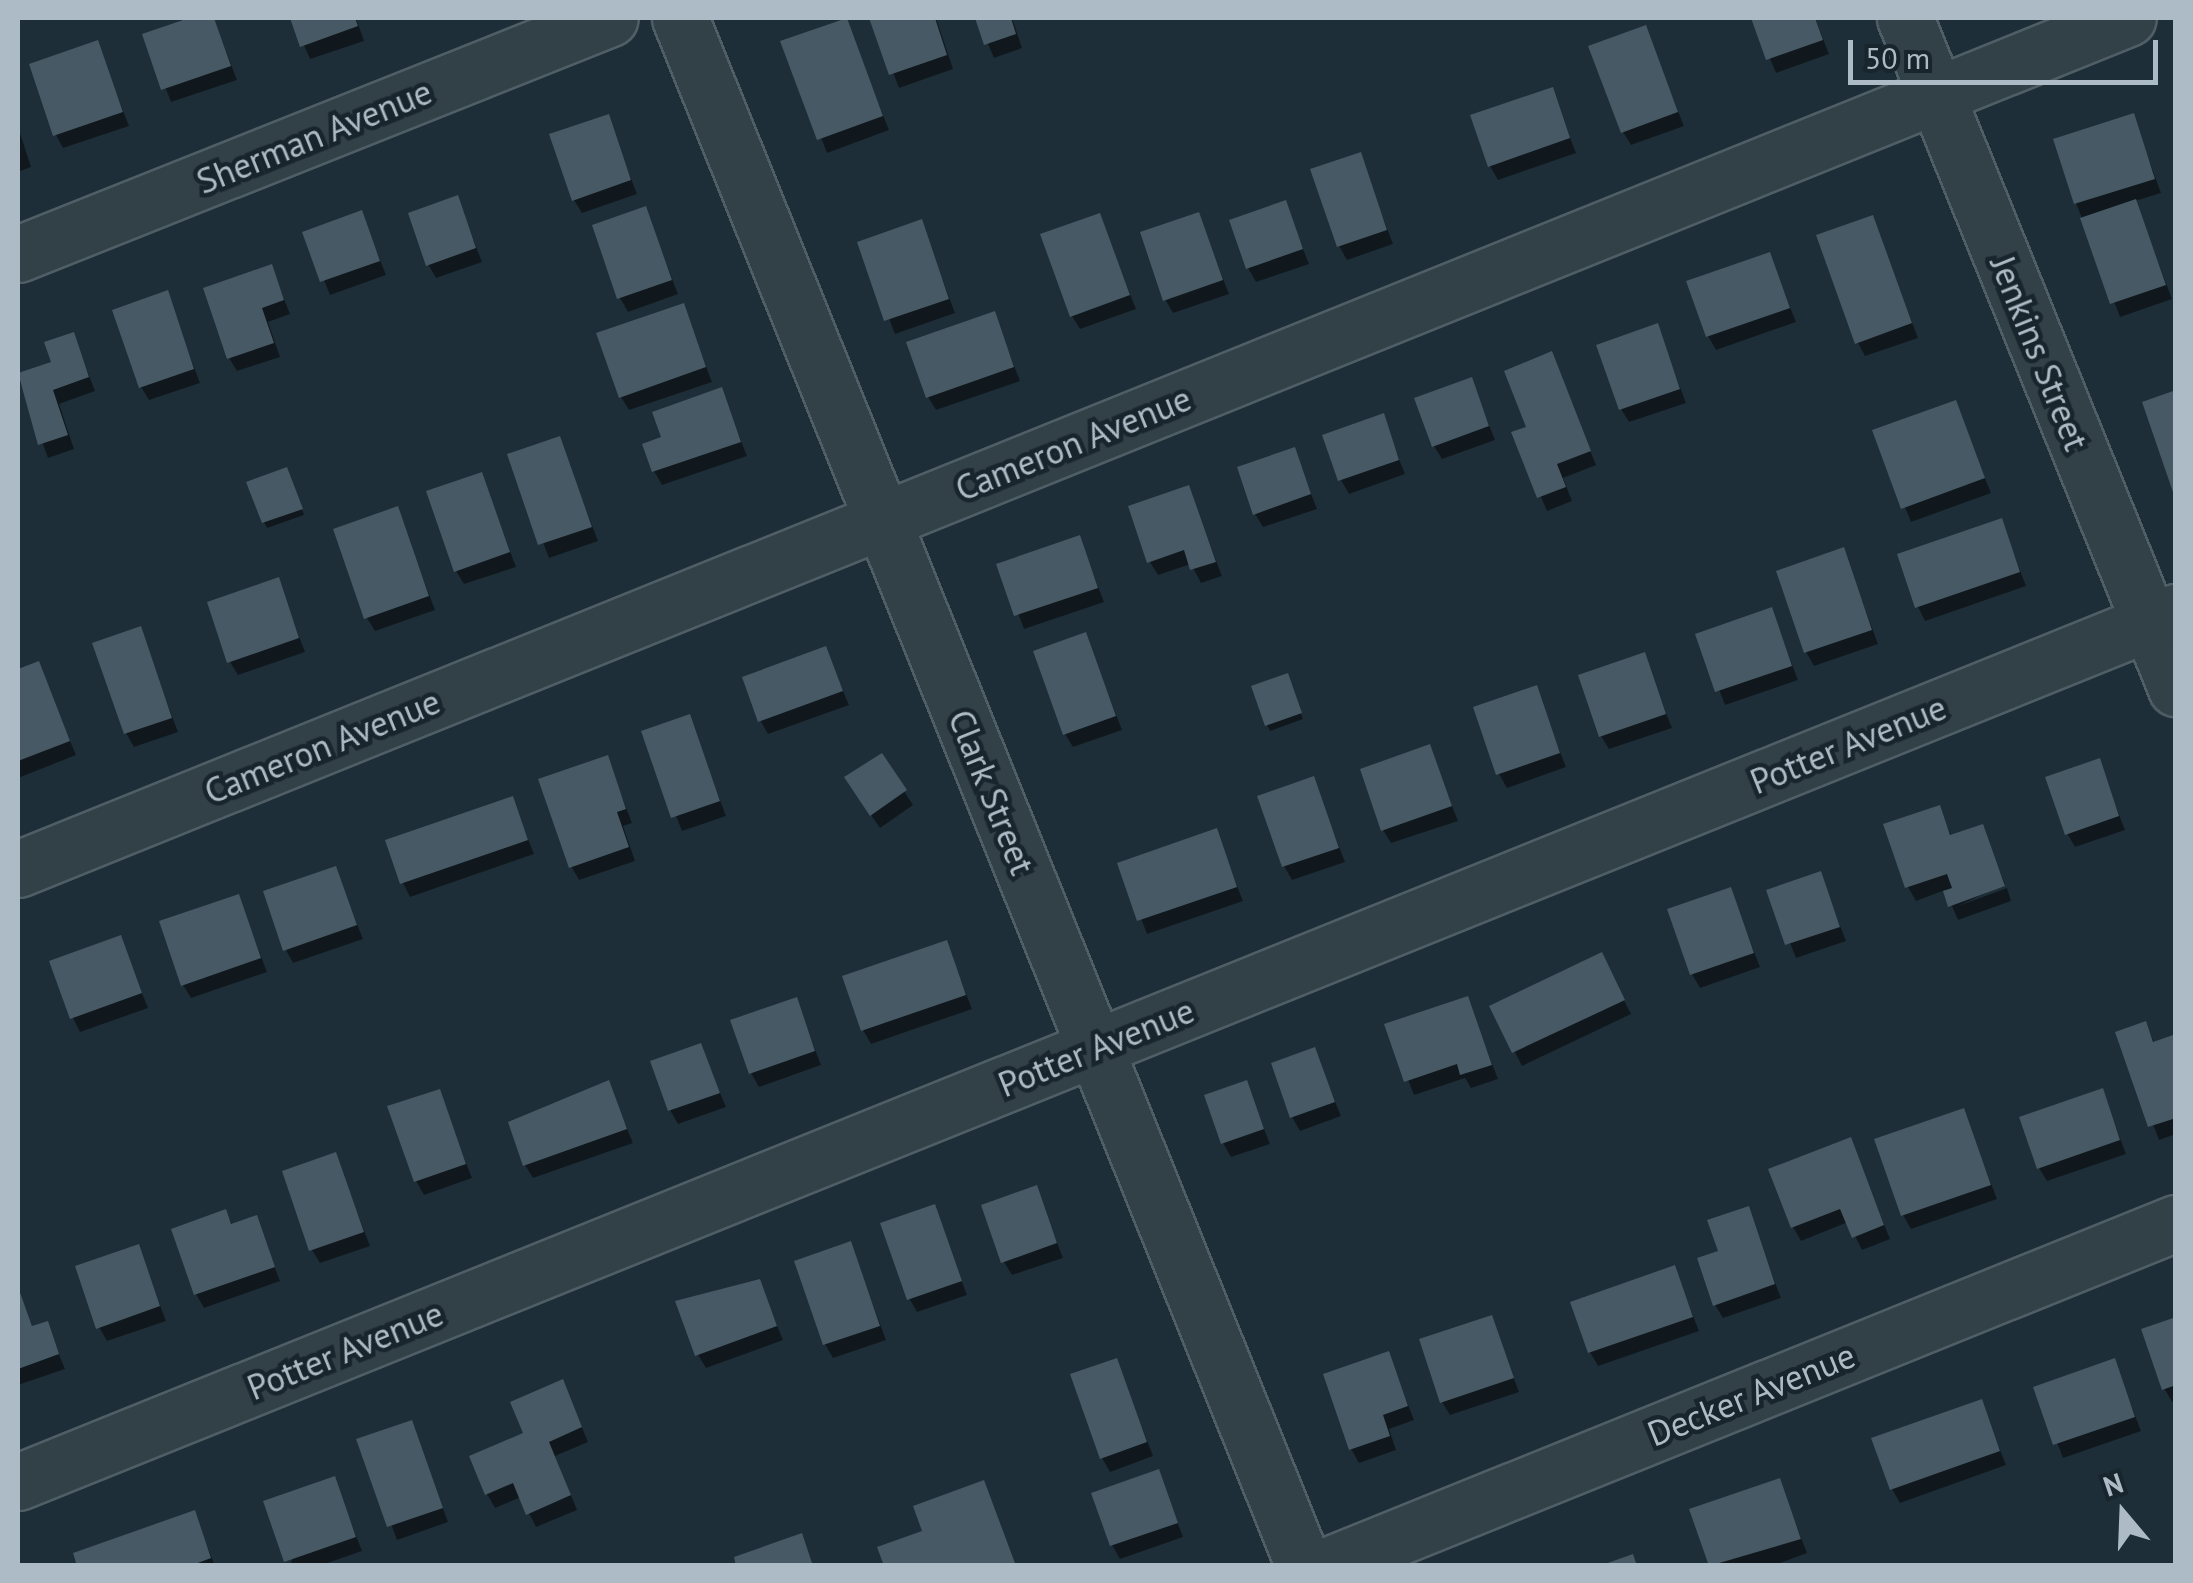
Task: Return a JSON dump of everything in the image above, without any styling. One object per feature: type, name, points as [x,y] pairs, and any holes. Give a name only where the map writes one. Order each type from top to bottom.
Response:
[{"type":"street","name":"Sherman Avenue","points":[[18,254],[610,18]]},
{"type":"street","name":"Clark Street","points":[[680,18],[1304,1566]]},
{"type":"street","name":"Jenkins Street","points":[[1905,18],[2162,618],[2176,688]]},
{"type":"street","name":"Cameron Avenue","points":[[18,869],[2128,18]]},
{"type":"street","name":"Potter Avenue","points":[[18,1482],[2162,618]]},
{"type":"street","name":"Decker Avenue","points":[[1326,1566],[2176,1223]]},
{"type":"building","points":[[189,18],[214,18],[231,66],[161,90],[142,34]]},
{"type":"building","points":[[290,18],[355,18],[358,26],[300,47]]},
{"type":"building","points":[[847,18],[883,116],[817,140],[780,41]]},
{"type":"building","points":[[869,18],[935,18],[947,55],[889,75]]},
{"type":"building","points":[[975,18],[1011,18],[1016,34],[984,45]]},
{"type":"building","points":[[1751,18],[1815,18],[1823,40],[1766,60]]},
{"type":"building","points":[[1646,25],[1678,112],[1621,133],[1588,46]]},
{"type":"building","points":[[98,40],[123,112],[53,136],[29,64]]},
{"type":"building","points":[[1553,87],[1570,138],[1488,167],[1470,115]]},
{"type":"building","points":[[2134,113],[2155,179],[2074,204],[2053,139]]},
{"type":"building","points":[[609,114],[631,180],[572,201],[549,134]]},
{"type":"building","points":[[1361,152],[1387,230],[1337,247],[1310,169]]},
{"type":"building","points":[[458,195],[476,248],[426,266],[408,213]]},
{"type":"building","points":[[2136,199],[2166,285],[2110,304],[2080,218]]},
{"type":"building","points":[[1286,200],[1303,249],[1246,269],[1229,220]]},
{"type":"building","points":[[646,206],[672,280],[617,299],[592,225]]},
{"type":"building","points":[[362,210],[380,261],[320,282],[302,232]]},
{"type":"building","points":[[1199,212],[1223,280],[1163,301],[1140,232]]},
{"type":"building","points":[[1100,213],[1130,295],[1070,317],[1040,234]]},
{"type":"building","points":[[1873,215],[1912,323],[1855,344],[1816,235]]},
{"type":"building","points":[[922,219],[949,299],[884,321],[857,242]]},
{"type":"building","points":[[1770,252],[1790,308],[1706,337],[1686,281]]},
{"type":"building","points":[[272,264],[284,300],[262,308],[274,343],[227,359],[203,288]]},
{"type":"building","points":[[168,290],[194,369],[139,388],[112,310]]},
{"type":"building","points":[[684,303],[706,367],[619,398],[596,333]]},
{"type":"building","points":[[995,311],[1014,367],[926,398],[906,342]]},
{"type":"building","points":[[1658,323],[1680,389],[1619,410],[1596,345]]},
{"type":"building","points":[[74,332],[89,377],[53,390],[68,435],[38,445],[18,373],[51,362],[44,342]]},
{"type":"building","points":[[1552,351],[1591,451],[1557,464],[1566,487],[1537,498],[1511,432],[1526,427],[1504,371]]},
{"type":"building","points":[[1472,377],[1489,426],[1432,447],[1414,398]]},
{"type":"building","points":[[722,387],[741,442],[652,472],[642,444],[661,437],[652,412]]},
{"type":"building","points":[[2176,390],[2176,498],[2175,498],[2142,402]]},
{"type":"building","points":[[1956,400],[1985,478],[1901,509],[1872,430]]},
{"type":"building","points":[[1384,413],[1399,460],[1338,481],[1322,435]]},
{"type":"building","points":[[560,436],[592,527],[538,545],[507,454]]},
{"type":"building","points":[[1295,447],[1311,494],[1253,515],[1237,467]]},
{"type":"building","points":[[287,467],[303,509],[262,523],[246,482]]},
{"type":"building","points":[[482,472],[510,552],[454,572],[426,491]]},
{"type":"building","points":[[1189,485],[1216,562],[1190,570],[1184,550],[1147,563],[1128,506]]},
{"type":"building","points":[[398,506],[429,596],[364,619],[333,529]]},
{"type":"building","points":[[2002,518],[2020,572],[1915,608],[1897,554]]},
{"type":"building","points":[[1080,535],[1098,588],[1014,616],[996,564]]},
{"type":"building","points":[[1844,547],[1872,630],[1804,653],[1776,571]]},
{"type":"building","points":[[279,577],[299,638],[227,663],[207,602]]},
{"type":"building","points":[[1772,607],[1792,666],[1715,692],[1695,634]]},
{"type":"building","points":[[141,626],[172,718],[124,734],[92,643]]},
{"type":"building","points":[[1086,632],[1116,716],[1063,735],[1033,651]]},
{"type":"building","points":[[826,646],[843,691],[758,722],[742,677]]},
{"type":"building","points":[[1645,652],[1666,714],[1599,737],[1578,675]]},
{"type":"building","points":[[39,661],[70,741],[18,761],[18,669]]},
{"type":"building","points":[[1288,673],[1302,713],[1265,726],[1251,686]]},
{"type":"building","points":[[1537,685],[1560,753],[1496,775],[1473,707]]},
{"type":"building","points":[[690,714],[720,801],[671,818],[641,731]]},
{"type":"building","points":[[1430,744],[1452,806],[1381,831],[1360,769]]},
{"type":"building","points":[[882,753],[907,790],[870,816],[844,777]]},
{"type":"building","points":[[608,755],[626,809],[617,812],[629,847],[569,868],[538,779]]},
{"type":"building","points":[[2100,758],[2119,816],[2065,835],[2045,777]]},
{"type":"building","points":[[1314,776],[1339,848],[1282,867],[1257,796]]},
{"type":"building","points":[[513,796],[528,840],[400,884],[385,840]]},
{"type":"building","points":[[1940,805],[1950,835],[1983,824],[2005,886],[1948,907],[1943,891],[1952,888],[1947,874],[1905,888],[1883,824]]},
{"type":"building","points":[[1217,828],[1237,887],[1137,921],[1117,863]]},
{"type":"building","points":[[336,866],[357,925],[283,951],[263,891]]},
{"type":"building","points":[[1821,871],[1840,927],[1785,945],[1766,890]]},
{"type":"building","points":[[1731,887],[1754,953],[1690,975],[1667,909]]},
{"type":"building","points":[[239,894],[261,958],[181,986],[159,921]]},
{"type":"building","points":[[121,935],[142,993],[70,1019],[49,961]]},
{"type":"building","points":[[947,940],[966,995],[861,1031],[842,976]]},
{"type":"building","points":[[1602,952],[1625,1000],[1512,1053],[1489,1006]]},
{"type":"building","points":[[1468,996],[1492,1065],[1460,1075],[1457,1064],[1404,1082],[1384,1024]]},
{"type":"building","points":[[797,997],[815,1051],[749,1074],[730,1020]]},
{"type":"building","points":[[2146,1021],[2153,1042],[2176,1034],[2176,1118],[2148,1127],[2115,1032]]},
{"type":"building","points":[[701,1043],[720,1093],[668,1111],[650,1061]]},
{"type":"building","points":[[1315,1047],[1335,1102],[1290,1118],[1271,1063]]},
{"type":"building","points":[[609,1080],[627,1129],[523,1166],[508,1122]]},
{"type":"building","points":[[1247,1080],[1264,1129],[1221,1144],[1204,1095]]},
{"type":"building","points":[[2103,1088],[2120,1140],[2037,1169],[2019,1117]]},
{"type":"building","points":[[440,1089],[466,1164],[414,1182],[387,1106]]},
{"type":"building","points":[[1964,1108],[1991,1185],[1901,1216],[1874,1139]]},
{"type":"building","points":[[1851,1137],[1884,1225],[1852,1238],[1840,1209],[1791,1228],[1768,1169]]},
{"type":"building","points":[[336,1152],[364,1232],[309,1251],[282,1171]]},
{"type":"building","points":[[1037,1185],[1057,1243],[1001,1263],[981,1205]]},
{"type":"building","points":[[935,1204],[962,1281],[907,1300],[880,1223]]},
{"type":"building","points":[[1749,1206],[1775,1284],[1713,1306],[1697,1258],[1718,1251],[1707,1220]]},
{"type":"building","points":[[226,1209],[231,1224],[257,1215],[275,1267],[194,1295],[171,1229]]},
{"type":"building","points":[[851,1241],[880,1326],[823,1345],[794,1261]]},
{"type":"building","points":[[139,1244],[160,1306],[96,1329],[75,1266]]},
{"type":"building","points":[[1675,1265],[1693,1317],[1588,1353],[1570,1302]]},
{"type":"building","points":[[760,1279],[777,1326],[695,1356],[675,1301]]},
{"type":"building","points":[[18,1287],[32,1326],[48,1321],[59,1354],[18,1369]]},
{"type":"building","points":[[1492,1315],[1514,1378],[1440,1403],[1419,1339]]},
{"type":"building","points":[[2176,1317],[2176,1385],[2162,1390],[2141,1329]]},
{"type":"building","points":[[1389,1351],[1408,1406],[1383,1415],[1390,1436],[1349,1450],[1323,1374]]},
{"type":"building","points":[[1117,1358],[1147,1442],[1100,1459],[1070,1374]]},
{"type":"building","points":[[2115,1358],[2135,1417],[2053,1445],[2033,1387]]},
{"type":"building","points":[[563,1379],[582,1427],[549,1442],[571,1495],[526,1515],[513,1483],[485,1495],[469,1456],[523,1433],[510,1402]]},
{"type":"building","points":[[1982,1399],[2000,1451],[1890,1490],[1871,1438]]},
{"type":"building","points":[[412,1420],[443,1508],[387,1527],[356,1439]]},
{"type":"building","points":[[1159,1469],[1178,1523],[1110,1546],[1091,1493]]},
{"type":"building","points":[[335,1476],[356,1537],[284,1562],[263,1501]]},
{"type":"building","points":[[1780,1478],[1801,1539],[1709,1566],[1689,1509]]},
{"type":"building","points":[[984,1480],[1016,1566],[884,1566],[877,1547],[922,1531],[913,1506]]},
{"type":"building","points":[[195,1510],[211,1558],[190,1566],[77,1566],[73,1553]]},
{"type":"building","points":[[802,1533],[813,1566],[736,1566],[734,1557]]},
{"type":"building","points":[[1633,1554],[1637,1566],[1602,1566],[1602,1565]]}]
